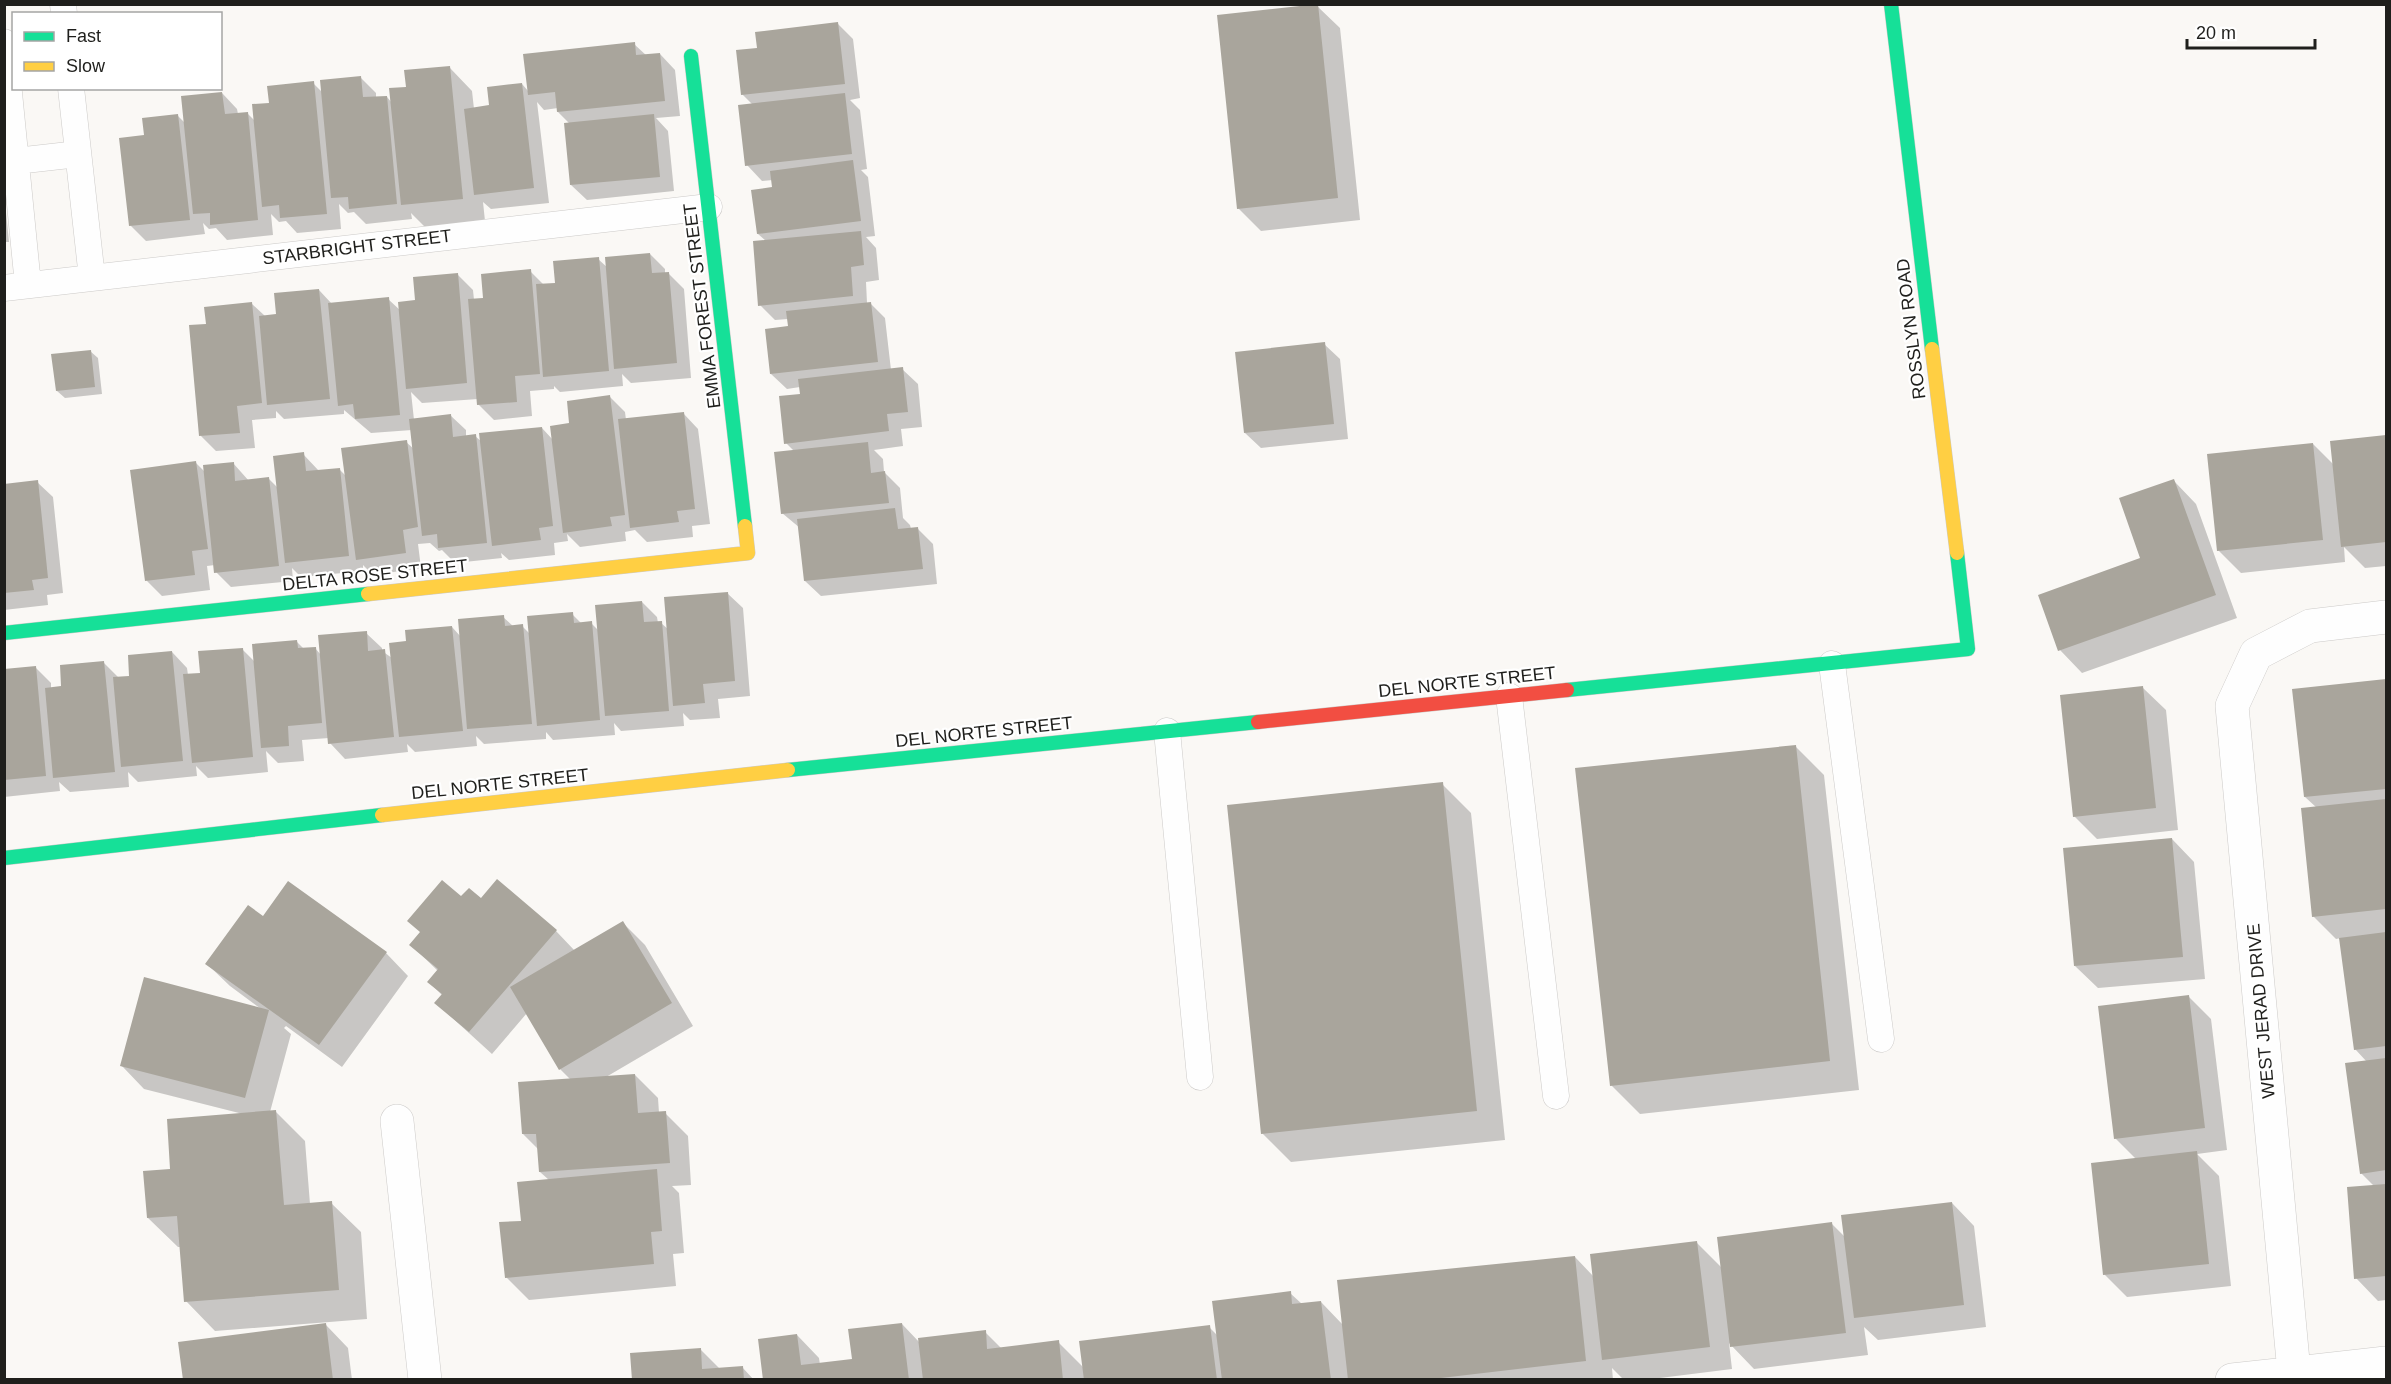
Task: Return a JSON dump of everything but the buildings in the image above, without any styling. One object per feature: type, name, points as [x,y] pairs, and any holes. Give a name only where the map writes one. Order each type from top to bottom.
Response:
[{"type":"street","name":"ROSSLYN ROAD","points":[[1891,4],[1968,649]]},
{"type":"street","name":"EMMA FOREST STREET","points":[[691,56],[748,553]]},
{"type":"street","name":"DELTA ROSE STREET","points":[[4,633],[748,553]]},
{"type":"street","name":"WEST JERAD DRIVE","points":[[2295,1372],[2232,706],[2256,654],[2310,626],[2386,617]]},
{"type":"street","name":"DEL NORTE STREET","points":[[4,858],[724,777],[1968,649]]},
{"type":"street","points":[[397,1121],[424,1380]]},
{"type":"street","points":[[2232,1380],[2386,1363]]},
{"type":"lane","points":[[4,42],[16,161],[16,287]]},
{"type":"lane","points":[[71,90],[92,278]]},
{"type":"lane","points":[[16,161],[78,154]]},
{"type":"lane","name":"STARBRIGHT STREET","points":[[16,287],[709,207]]},
{"type":"lane","points":[[1832,664],[1881,1039]]},
{"type":"lane","points":[[1509,696],[1557,1096]]},
{"type":"lane","points":[[1167,731],[1200,1077]]},
{"type":"traffic: fast","points":[[1891,4],[1932,349]]},
{"type":"traffic: fast","points":[[691,56],[745,526]]},
{"type":"traffic: fast","points":[[1567,690],[1968,649],[1957,553]]},
{"type":"traffic: fast","points":[[4,633],[368,594]]},
{"type":"traffic: fast","points":[[788,770],[1258,722]]},
{"type":"traffic: fast","points":[[4,858],[382,815]]},
{"type":"traffic: slow","points":[[1932,349],[1957,553]]},
{"type":"traffic: slow","points":[[368,594],[748,553],[745,526]]},
{"type":"traffic: slow","points":[[382,815],[788,770]]},
{"type":"traffic: jam","points":[[1258,722],[1567,690]]}]
